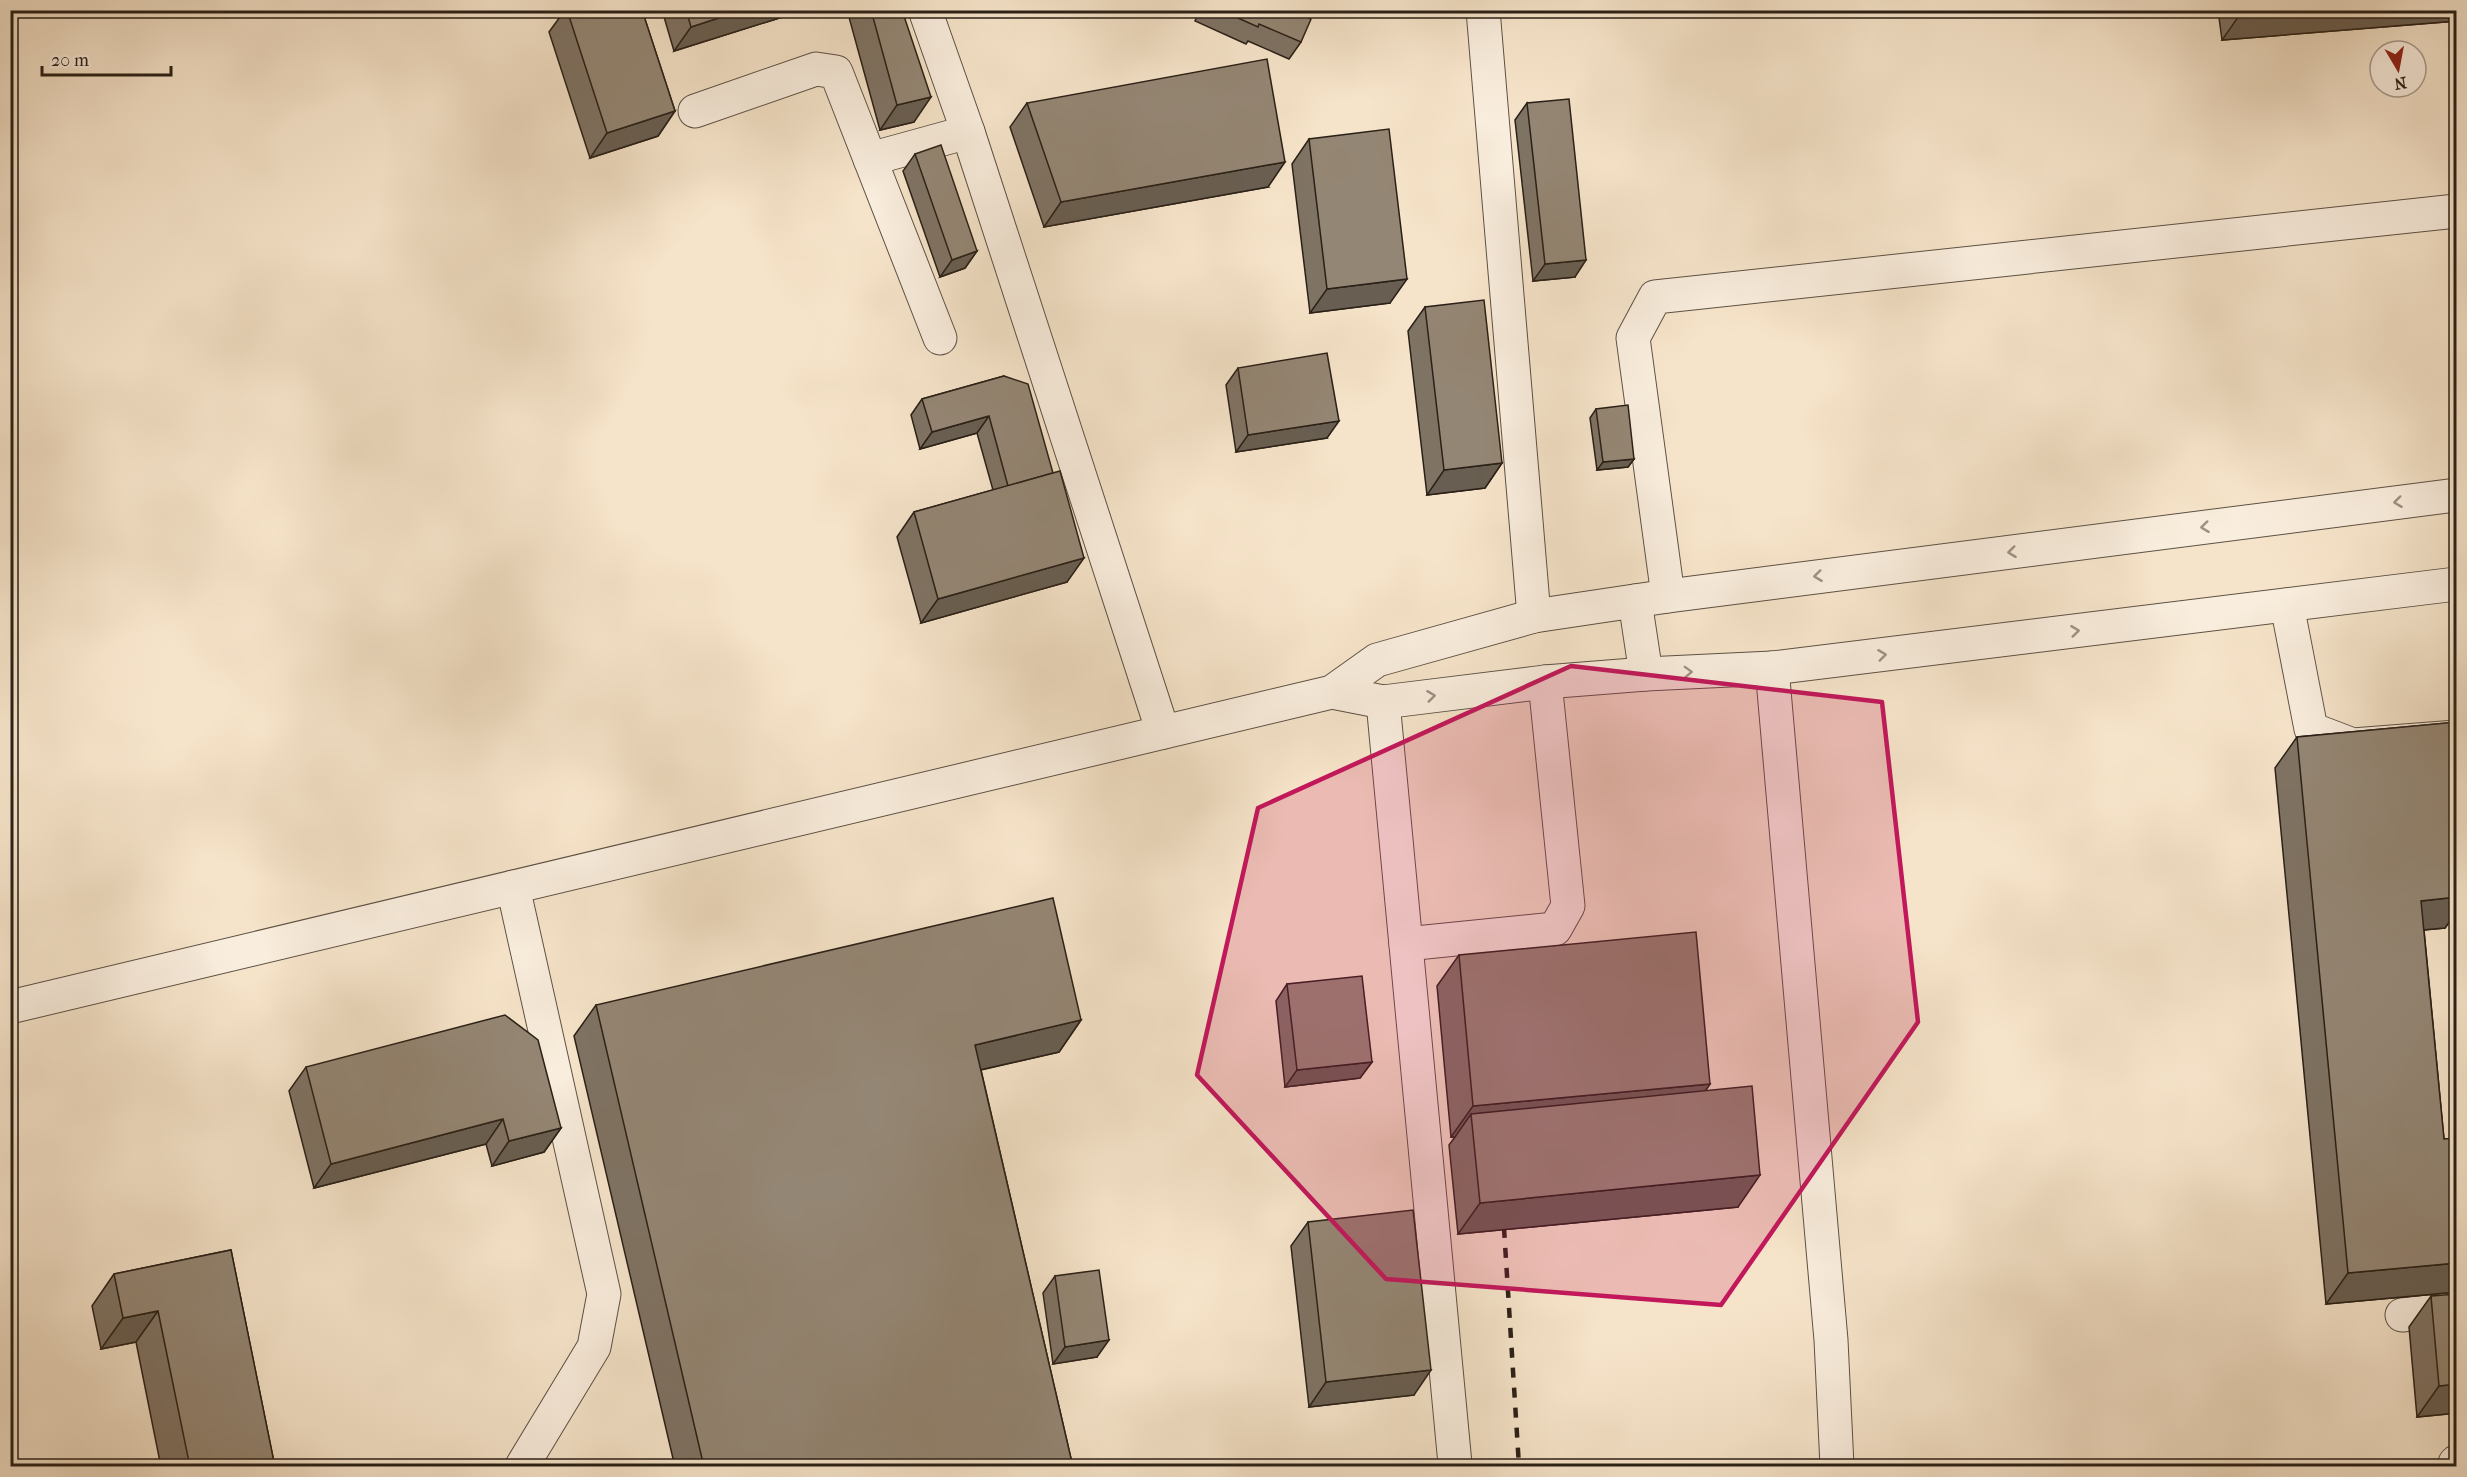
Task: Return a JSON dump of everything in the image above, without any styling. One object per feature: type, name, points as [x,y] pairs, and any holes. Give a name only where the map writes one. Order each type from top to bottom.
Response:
[{"type":"street","points":[[925,10],[968,132],[1163,732]]},
{"type":"street","points":[[1483,10],[1534,616]]},
{"type":"street","points":[[695,111],[816,69],[836,72],[940,338]]},
{"type":"street","points":[[870,159],[968,132]]},
{"type":"street","points":[[1668,596],[1633,338],[1655,297],[2457,211]]},
{"type":"street","points":[[10,1007],[1332,692],[1377,660],[1534,616],[1668,596],[2457,495]]},
{"type":"street","points":[[1332,692],[1383,702],[1545,682],[1646,674],[1772,669],[2457,584]]},
{"type":"street","points":[[1635,601],[1646,674]]},
{"type":"street","points":[[2287,605],[2311,729],[2354,745],[2457,737]]},
{"type":"street","points":[[1772,669],[1831,1340],[1837,1467]]},
{"type":"street","points":[[1406,944],[1555,929],[1568,906],[1545,682]]},
{"type":"street","points":[[1383,702],[1455,1464]]},
{"type":"street","points":[[513,887],[604,1294],[594,1347],[522,1467]]},
{"type":"street","points":[[2402,1315],[2457,1309]]},
{"type":"highlighted area","points":[[1571,666],[1882,702],[1918,1022],[1721,1305],[1386,1279],[1197,1075],[1258,808]]},
{"type":"building","points":[[567,10],[642,10],[675,111],[607,133]]},
{"type":"building","points":[[686,10],[743,10],[691,27]]},
{"type":"building","points":[[871,10],[902,10],[931,97],[897,105]]},
{"type":"building","points":[[1220,10],[1292,10],[1311,19],[1301,42],[1259,24],[1258,27]]},
{"type":"building","points":[[1267,59],[1285,162],[1061,202],[1027,103]]},
{"type":"building","points":[[1569,99],[1586,260],[1545,264],[1527,103]]},
{"type":"building","points":[[1389,129],[1407,279],[1327,289],[1309,139]]},
{"type":"building","points":[[941,145],[977,251],[952,260],[915,154]]},
{"type":"building","points":[[1484,300],[1502,463],[1444,470],[1425,307]]},
{"type":"building","points":[[1327,353],[1339,421],[1248,435],[1238,368]]},
{"type":"building","points":[[1004,376],[1028,384],[1053,473],[1008,486],[989,416],[932,432],[922,399]]},
{"type":"building","points":[[1628,405],[1634,459],[1603,462],[1596,409]]},
{"type":"building","points":[[1060,471],[1084,558],[938,599],[914,512]]},
{"type":"building","points":[[2457,722],[2457,897],[2421,901],[2444,1139],[2457,1138],[2457,1263],[2348,1273],[2297,737]]},
{"type":"building","points":[[1053,898],[1081,1020],[975,1045],[1073,1467],[704,1467],[596,1005]]},
{"type":"building","points":[[1696,932],[1710,1084],[1473,1106],[1459,955]]},
{"type":"building","points":[[1362,976],[1372,1062],[1297,1070],[1287,984]]},
{"type":"building","points":[[505,1015],[538,1040],[561,1128],[509,1141],[503,1119],[331,1164],[306,1067]]},
{"type":"building","points":[[1752,1086],[1760,1175],[1480,1203],[1471,1114]]},
{"type":"building","points":[[1413,1210],[1431,1370],[1326,1382],[1308,1222]]},
{"type":"building","points":[[231,1250],[275,1467],[190,1467],[158,1311],[123,1318],[114,1274]]},
{"type":"building","points":[[1099,1270],[1109,1340],[1065,1347],[1055,1276]]},
{"type":"building","points":[[2457,1294],[2457,1384],[2439,1386],[2431,1296]]},
{"type":"railway","points":[[1504,1228],[1519,1466]]}]
